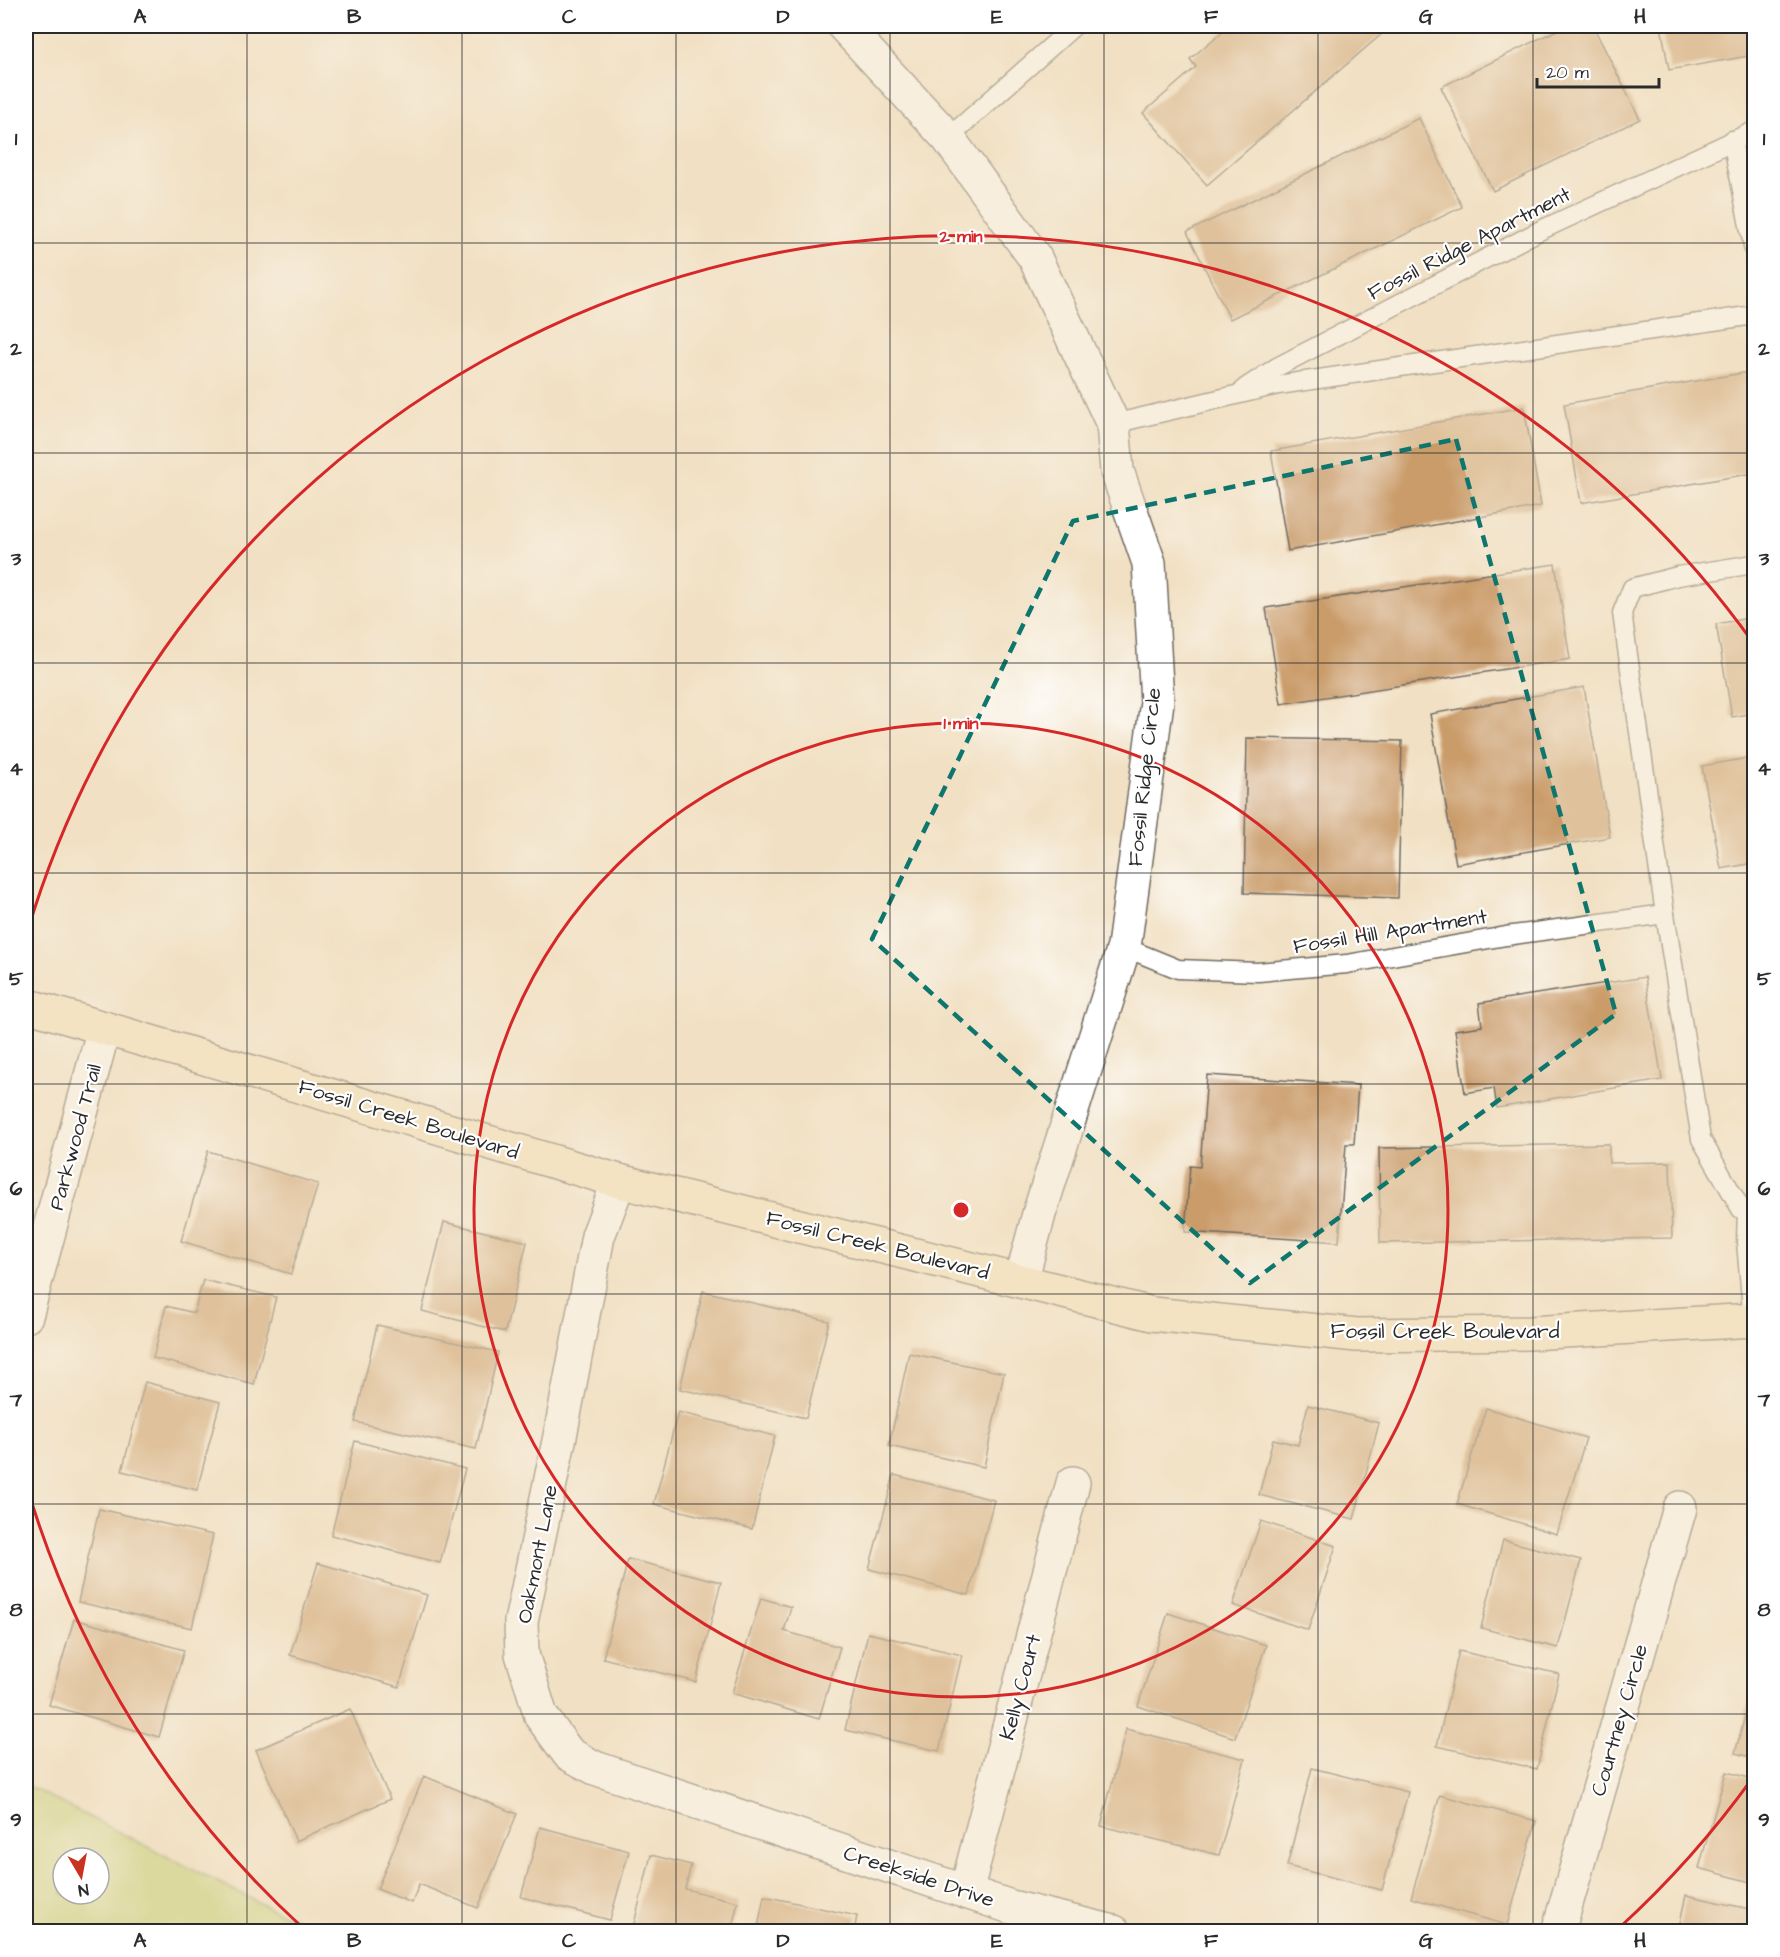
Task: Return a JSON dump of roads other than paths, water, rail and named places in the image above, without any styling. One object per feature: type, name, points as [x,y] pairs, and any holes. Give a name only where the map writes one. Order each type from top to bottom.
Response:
[{"type":"main road","name":"Fossil Creek Boulevard","points":[[26,1005],[619,1182],[1152,1314],[1357,1335],[1530,1333],[1754,1321]]},
{"type":"street","name":"Fossil Ridge Circle","points":[[844,26],[948,138],[1035,258],[1113,424],[1117,471],[1149,563],[1156,702],[1124,947],[1039,1214],[1021,1281]]},
{"type":"street","name":"Parkwood Trail","points":[[26,1316],[104,1028]]},
{"type":"street","name":"Oakmont Lane","points":[[619,1182],[598,1236],[560,1436],[521,1622],[522,1654],[541,1716],[569,1754],[595,1768],[794,1835]]},
{"type":"street","name":"Kelly Court","points":[[966,1892],[1073,1483]]},
{"type":"street","name":"Courtney Circle","points":[[1558,1932],[1680,1508]]},
{"type":"street","name":"Creekside Drive","points":[[794,1835],[1011,1907],[1114,1932]]},
{"type":"lane","points":[[948,138],[1074,26]]},
{"type":"lane","name":"Fossil Ridge Apartment","points":[[1232,396],[1277,367],[1539,231],[1755,131]]},
{"type":"lane","points":[[1732,140],[1755,251]]},
{"type":"lane","name":"Fossil Ridge Apartment","points":[[1113,424],[1290,383],[1755,315]]},
{"type":"lane","points":[[1754,1321],[1746,1242],[1751,1210],[1741,1209],[1701,1139],[1665,914],[1622,613],[1632,588],[1678,576],[1755,564]]},
{"type":"lane","name":"Fossil Hill Apartment","points":[[1124,947],[1178,969],[1258,972],[1347,964],[1506,936],[1665,914]]}]
